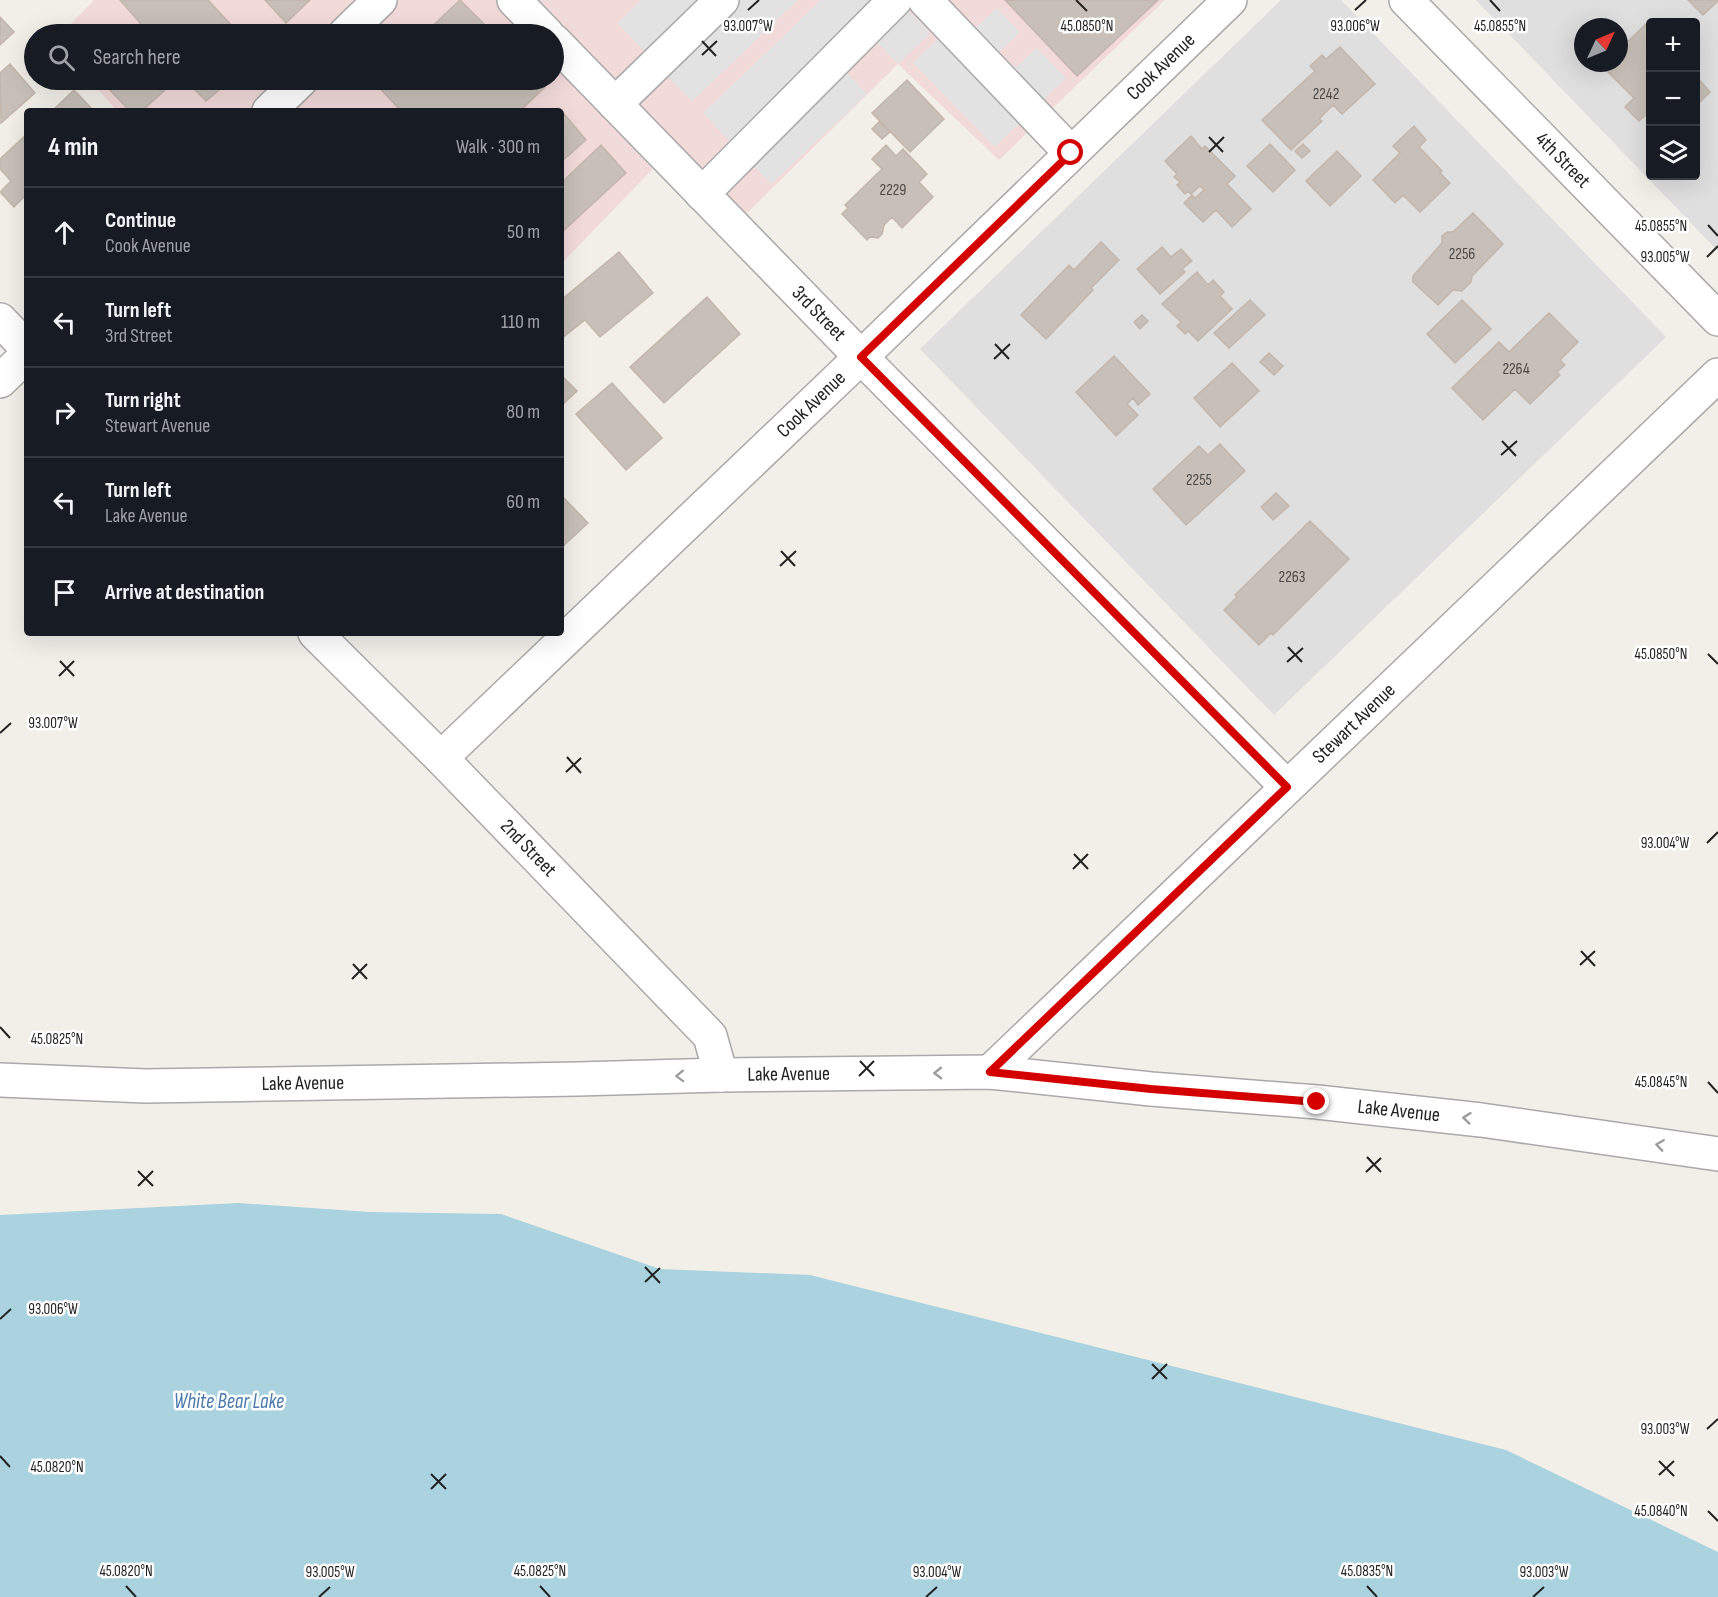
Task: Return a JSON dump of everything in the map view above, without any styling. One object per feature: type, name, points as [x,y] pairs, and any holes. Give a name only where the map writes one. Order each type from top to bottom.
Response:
[{"type":"street","points":[[355,24],[380,0]]},
{"type":"street","points":[[514,0],[537,24]]},
{"type":"street","points":[[615,104],[722,0]]},
{"type":"street","points":[[702,194],[895,0]]},
{"type":"street","points":[[926,0],[1071,153]]},
{"type":"street","name":"Cook Avenue","points":[[441,758],[861,357],[1230,0]]},
{"type":"street","name":"4th Street","points":[[1406,0],[1718,320]]},
{"type":"street","name":"3rd Street","points":[[564,51],[861,357],[1287,787]]},
{"type":"street","points":[[272,108],[291,90]]},
{"type":"street","points":[[0,320],[24,345]]},
{"type":"street","points":[[0,381],[24,358]]},
{"type":"street","name":"Stewart Avenue","points":[[990,1072],[1718,375]]},
{"type":"street","name":"2nd Street","points":[[318,636],[441,758],[711,1036],[721,1075]]},
{"type":"street","name":"Lake Avenue","points":[[0,1080],[146,1086],[990,1072],[1151,1089],[1317,1102],[1481,1120],[1718,1154]]},
{"type":"shaded area","points":[[94,0],[1165,0],[999,160],[898,64],[745,215],[672,149],[564,261],[564,108],[114,108],[99,90],[564,90],[564,24],[71,24]]},
{"type":"shaded area","points":[[641,0],[798,0],[692,101],[617,23]]},
{"type":"shaded area","points":[[821,0],[898,0],[930,33],[898,64],[876,41],[845,71],[867,94],[771,184],[703,113]]},
{"type":"shaded area","points":[[1281,0],[1341,0],[1666,337],[1274,715],[920,349]]},
{"type":"shaded area","points":[[1476,0],[1718,0],[1718,251],[1650,180],[1700,180],[1700,18],[1646,18],[1646,176]]},
{"type":"shaded area","points":[[997,8],[1020,32],[999,52],[1015,68],[1037,48],[1066,78],[995,147],[913,63],[962,15],[975,29]]},
{"type":"water","name":"White Bear Lake","points":[[238,1203],[369,1212],[501,1214],[660,1269],[810,1275],[1506,1450],[1718,1552],[1718,1597],[0,1597],[0,1215]]},
{"type":"building","points":[[120,0],[208,0],[230,24],[141,24]]},
{"type":"building","points":[[265,0],[310,0],[286,23]]},
{"type":"building","points":[[460,0],[484,24],[435,24]]},
{"type":"building","points":[[1005,0],[1158,0],[1077,76]]},
{"type":"building","points":[[1688,0],[1718,0],[1718,1],[1703,15]]},
{"type":"building","points":[[0,17],[14,32],[0,45]]},
{"type":"building","points":[[1646,24],[1646,115],[1639,121],[1625,107],[1634,98],[1608,72],[1628,72],[1628,41]]},
{"type":"building","points":[[1340,47],[1375,84],[1342,114],[1333,105],[1319,119],[1322,121],[1291,150],[1262,120],[1315,71],[1310,66],[1322,55],[1326,59]]},
{"type":"building","points":[[10,64],[24,80],[24,90],[32,90],[35,93],[1,123],[0,73]]},
{"type":"building","points":[[907,80],[944,119],[910,152],[872,113]]},
{"type":"building","points":[[1700,81],[1710,92],[1700,102]]},
{"type":"building","points":[[74,90],[91,108],[55,108]]},
{"type":"building","points":[[110,90],[165,90],[145,108],[127,108]]},
{"type":"building","points":[[195,90],[219,90],[206,101]]},
{"type":"building","points":[[381,90],[542,90],[523,108],[398,108]]},
{"type":"building","points":[[564,114],[586,140],[564,159]]},
{"type":"building","points":[[879,122],[890,132],[882,139],[872,129]]},
{"type":"building","points":[[1414,126],[1426,140],[1419,147],[1450,183],[1420,212],[1403,195],[1395,203],[1373,180],[1400,153],[1393,146]]},
{"type":"building","points":[[1191,136],[1202,149],[1205,146],[1235,176],[1227,184],[1251,209],[1232,227],[1216,210],[1203,222],[1184,203],[1192,195],[1195,198],[1204,190],[1200,186],[1191,194],[1188,191],[1185,194],[1177,185],[1180,182],[1174,177],[1177,174],[1165,161]]},
{"type":"building","points":[[24,137],[24,197],[14,207],[0,192],[11,181],[0,169],[0,159]]},
{"type":"building","points":[[1270,144],[1295,170],[1273,192],[1247,166]]},
{"type":"building","points":[[1303,144],[1310,151],[1302,158],[1295,151]]},
{"type":"building","points":[[601,145],[626,173],[564,230],[564,180]]},
{"type":"building","points":[[886,145],[896,156],[903,149],[927,174],[919,182],[933,197],[902,228],[892,217],[884,225],[882,234],[878,238],[870,237],[867,240],[842,214],[848,208],[845,205],[882,169],[872,159]]},
{"type":"building","points":[[1337,151],[1361,176],[1330,206],[1306,181]]},
{"type":"building","points":[[1473,213],[1503,244],[1472,276],[1471,282],[1462,291],[1453,290],[1438,305],[1413,282],[1413,276],[1442,243],[1442,236],[1447,232],[1453,232]]},
{"type":"building","points":[[1101,242],[1119,260],[1046,339],[1021,315],[1069,265],[1074,270]]},
{"type":"building","points":[[1162,247],[1171,257],[1181,249],[1192,261],[1182,269],[1185,272],[1160,294],[1137,269]]},
{"type":"building","points":[[619,252],[653,293],[600,337],[585,320],[564,336],[564,298]]},
{"type":"building","points":[[1197,272],[1208,285],[1213,280],[1224,292],[1220,296],[1232,309],[1198,341],[1188,331],[1185,334],[1177,326],[1181,322],[1162,304]]},
{"type":"building","points":[[707,297],[740,334],[664,403],[630,367]]},
{"type":"building","points":[[1250,300],[1265,315],[1229,348],[1214,333]]},
{"type":"building","points":[[1462,300],[1491,329],[1455,363],[1427,334]]},
{"type":"building","points":[[1549,313],[1578,342],[1560,360],[1565,365],[1557,372],[1560,375],[1530,404],[1515,389],[1483,420],[1452,388],[1499,342],[1509,352]]},
{"type":"building","points":[[1142,315],[1148,321],[1140,329],[1134,322]]},
{"type":"building","points":[[1269,353],[1283,366],[1274,375],[1260,362]]},
{"type":"building","points":[[1114,356],[1150,394],[1138,405],[1133,398],[1127,404],[1138,415],[1116,436],[1076,392]]},
{"type":"building","points":[[1232,363],[1259,391],[1220,427],[1194,398]]},
{"type":"building","points":[[564,378],[577,391],[564,403]]},
{"type":"building","points":[[612,383],[662,438],[626,470],[576,414]]},
{"type":"building","points":[[1220,444],[1245,471],[1186,525],[1153,489],[1199,446],[1208,455]]},
{"type":"building","points":[[1276,493],[1289,506],[1273,520],[1261,507]]},
{"type":"building","points":[[564,498],[588,523],[564,545]]},
{"type":"building","points":[[1310,521],[1349,559],[1273,635],[1271,633],[1259,645],[1224,610],[1237,597],[1235,595]]},
{"type":"route","points":[[1071,153],[861,357],[1287,787],[990,1072],[1151,1089],[1317,1102]]}]
